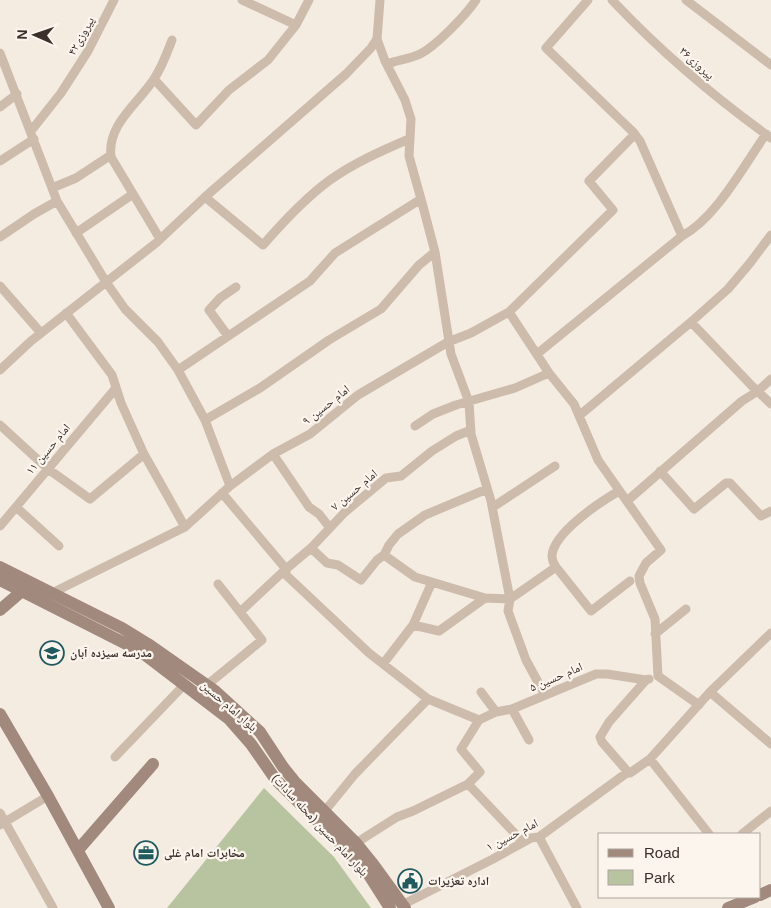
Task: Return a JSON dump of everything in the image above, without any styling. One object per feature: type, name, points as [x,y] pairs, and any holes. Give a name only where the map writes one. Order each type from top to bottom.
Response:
[{"type":"street","name":"پیروزی۴۲","points":[[33,135],[88,51],[114,0]]},
{"type":"street","points":[[242,0],[296,24]]},
{"type":"street","points":[[154,79],[196,125],[229,90],[268,60],[296,24],[309,0]]},
{"type":"street","points":[[380,0],[377,39],[405,100],[410,119],[409,156],[435,252],[448,342],[469,402],[471,430],[493,507],[510,599],[508,611],[526,660],[545,695]]},
{"type":"street","points":[[387,64],[421,54],[469,10],[476,0]]},
{"type":"street","points":[[588,0],[546,48],[635,134],[640,141],[682,236]]},
{"type":"street","name":"پیروزی۳۶","points":[[612,0],[658,46],[713,94],[768,136]]},
{"type":"street","points":[[686,0],[771,65]]},
{"type":"street","points":[[2,364],[160,239],[205,197],[346,74],[377,39]]},
{"type":"street","points":[[160,239],[111,155],[110,147],[118,124],[154,79],[172,40]]},
{"type":"street","points":[[0,53],[33,135],[57,202],[106,282],[125,309],[158,342],[178,370],[205,420],[230,486]]},
{"type":"street","points":[[0,107],[17,94]]},
{"type":"street","name":"امام حسین ۹","points":[[52,593],[185,527],[230,486],[273,454],[310,434],[358,395],[448,342],[471,333],[509,312],[613,210],[589,181],[635,134]]},
{"type":"street","points":[[0,161],[33,135]]},
{"type":"street","points":[[537,354],[682,236],[692,230],[716,206],[768,136]]},
{"type":"street","points":[[205,197],[263,245],[284,222],[329,180],[374,154],[408,139]]},
{"type":"street","points":[[52,188],[76,178],[111,155]]},
{"type":"street","points":[[76,233],[133,194]]},
{"type":"street","points":[[178,370],[310,281],[335,254],[421,199]]},
{"type":"street","points":[[0,237],[34,214],[57,202]]},
{"type":"street","points":[[580,415],[728,290],[771,235]]},
{"type":"street","points":[[205,420],[260,388],[329,340],[380,309],[419,265],[435,252]]},
{"type":"street","points":[[0,286],[41,333]]},
{"type":"street","points":[[228,336],[209,310],[220,298],[236,288]]},
{"type":"street","points":[[509,312],[549,373],[566,392],[580,415],[598,460],[661,550],[646,563],[639,576],[640,583],[655,619],[658,676]]},
{"type":"street","points":[[66,313],[112,375],[144,454],[185,527]]},
{"type":"street","points":[[692,322],[771,404]]},
{"type":"street","points":[[415,426],[434,414],[456,405],[515,388],[549,373]]},
{"type":"street","points":[[627,501],[742,401],[758,391],[771,379]]},
{"type":"street","name":"امام حسین ۱۱","points":[[0,526],[116,388]]},
{"type":"street","points":[[0,425],[48,468],[90,499],[144,454]]},
{"type":"street","name":"امام حسین ۷","points":[[240,612],[286,568],[311,548],[345,512],[386,478],[401,476],[432,451],[456,436],[471,430]]},
{"type":"street","points":[[273,454],[309,507],[319,514],[330,528]]},
{"type":"street","points":[[493,507],[555,466]]},
{"type":"street","points":[[660,471],[694,510],[726,482],[730,483],[761,516],[771,512]]},
{"type":"street","points":[[311,548],[327,563],[338,565],[361,580],[377,560],[384,555],[398,534],[425,515],[488,489]]},
{"type":"street","points":[[619,491],[595,506],[564,534],[556,544],[552,555],[556,567],[591,611],[630,581]]},
{"type":"street","points":[[222,493],[286,568],[286,575],[369,653],[428,699],[479,720],[461,749],[480,772],[468,784],[397,817],[356,842]]},
{"type":"street","points":[[16,507],[59,546]]},
{"type":"street","points":[[384,555],[415,577],[485,598],[510,599],[556,567]]},
{"type":"street","name":"بلوار امام حسین","points":[[0,567],[131,633],[208,686],[260,732],[283,767],[324,812],[356,842],[374,864],[399,907]]},
{"type":"street","name":"بلوار امام حسین (محله سادات)","points":[[0,580],[140,652],[229,719],[251,744],[276,780],[335,838],[399,907]]},
{"type":"street","points":[[383,664],[413,625],[432,582]]},
{"type":"street","points":[[208,686],[262,640],[218,584]]},
{"type":"street","points":[[0,610],[22,591]]},
{"type":"street","points":[[413,625],[439,631],[485,598]]},
{"type":"street","points":[[655,634],[686,609]]},
{"type":"street","name":"امام حسین ۱","points":[[399,907],[531,838],[539,838],[628,772],[650,759],[710,692],[771,633]]},
{"type":"street","name":"امام حسین ۵","points":[[479,720],[496,712],[512,709],[596,674],[646,680]]},
{"type":"street","points":[[628,772],[602,742],[600,737],[608,722],[646,680],[658,676]]},
{"type":"street","points":[[658,676],[699,705]]},
{"type":"street","points":[[115,757],[184,685]]},
{"type":"street","points":[[482,692],[496,712]]},
{"type":"street","points":[[710,692],[770,740]]},
{"type":"street","points":[[324,812],[354,774],[428,699]]},
{"type":"street","points":[[512,709],[529,740]]},
{"type":"street","points":[[0,714],[48,796],[109,908]]},
{"type":"street","points":[[650,759],[708,833]]},
{"type":"street","points":[[78,850],[153,764]]},
{"type":"street","points":[[468,784],[523,842]]},
{"type":"street","points":[[3,824],[48,796]]},
{"type":"street","points":[[743,833],[771,812]]},
{"type":"street","points":[[0,813],[3,824],[52,908]]},
{"type":"street","points":[[539,838],[577,908]]},
{"type":"street","points":[[728,908],[753,898]]},
{"type":"green space","points":[[264,788],[334,857],[371,908],[167,908]]},
{"type":"place","name":"مدرسه سیزده آبان","points":[[52,653]]},
{"type":"place","name":"مخابرات امام غلی","points":[[146,853]]},
{"type":"place","name":"اداره تعزیرات","points":[[410,881]]}]
